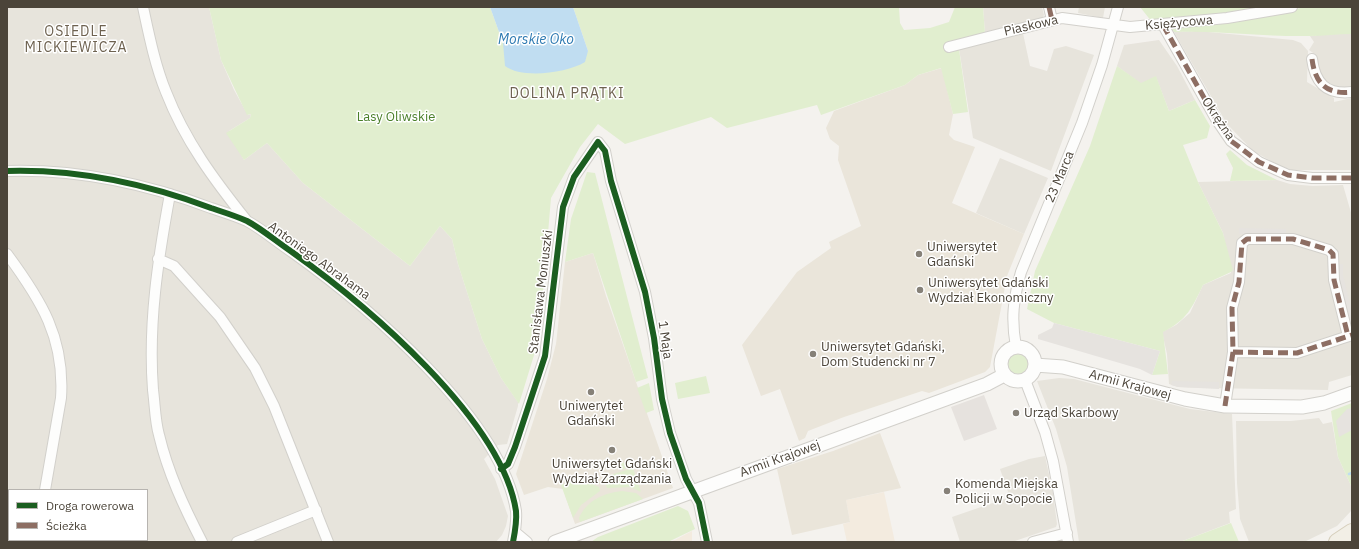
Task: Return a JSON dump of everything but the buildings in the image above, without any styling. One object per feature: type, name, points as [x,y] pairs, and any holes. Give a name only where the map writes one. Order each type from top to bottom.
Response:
[{"type":"main road","points":[[1337,542],[1352,532]]},
{"type":"street","points":[[143,7],[165,91],[178,119],[203,163],[247,221]]},
{"type":"street","points":[[1049,7],[1052,20]]},
{"type":"street","name":"23 Marca","points":[[1016,347],[1012,317],[1014,295],[1021,272],[1073,148],[1102,65],[1118,7]]},
{"type":"street","name":"Księżycowa","points":[[1113,24],[1130,27],[1163,25],[1244,16],[1292,7]]},
{"type":"street","name":"Piaskowa","points":[[950,47],[1052,20],[1071,18],[1113,24]]},
{"type":"street","name":"Okrężna","points":[[1163,25],[1216,119],[1231,140],[1238,146],[1259,162],[1286,174],[1312,178],[1352,178]]},
{"type":"street","points":[[1312,59],[1313,73],[1320,84],[1341,92],[1352,92]]},
{"type":"street","name":"Stanisława Moniuszki","points":[[501,469],[508,464],[515,447],[544,356],[563,207],[574,177],[598,142]]},
{"type":"street","name":"1 Maja","points":[[598,142],[605,151],[611,181],[645,292],[652,325],[662,399],[670,433],[686,479],[699,503],[707,542]]},
{"type":"street","name":"Antoniego Abrahama","points":[[7,172],[25,171],[118,180],[170,194],[247,221],[324,275],[367,310],[407,348],[465,412],[492,450],[501,469],[516,510],[514,537],[526,542]]},
{"type":"street","points":[[170,194],[158,259],[154,299],[152,372],[158,433],[173,481],[202,542]]},
{"type":"street","points":[[1225,406],[1233,352],[1232,308],[1240,282],[1240,249],[1242,243],[1247,239],[1293,240],[1329,250],[1333,254],[1334,280],[1350,336],[1297,353],[1233,352]]},
{"type":"street","points":[[7,254],[35,293],[44,309],[58,347],[62,384],[61,398],[45,489]]},
{"type":"street","points":[[158,259],[174,266],[220,317],[255,368],[274,406],[328,542]]},
{"type":"street","points":[[1016,347],[1027,350],[1034,359],[1035,365],[1032,374],[1025,380],[1012,380],[1004,375],[1001,366],[1003,356],[1011,349],[1016,347]]},
{"type":"street","name":"Armii Krajowej","points":[[1035,365],[1063,367],[1185,399],[1225,406],[1302,407],[1324,403],[1352,393]]},
{"type":"street","name":"Armii Krajowej","points":[[555,542],[987,384],[1004,375]]},
{"type":"street","points":[[1025,380],[1045,432],[1053,460],[1067,537],[1033,542]]},
{"type":"street","points":[[237,542],[316,510]]},
{"type":"shaded area","points":[[7,7],[209,7],[221,60],[234,90],[248,115],[251,114],[250,118],[229,131],[244,160],[267,143],[303,183],[410,266],[440,226],[452,239],[458,264],[482,339],[501,378],[518,402],[507,444],[498,445],[484,459],[495,479],[508,516],[502,535],[496,542],[7,542]]},
{"type":"shaded area","points":[[983,7],[1042,7],[1044,15],[1042,18],[1021,24],[1030,66],[1047,71],[1054,49],[1066,46],[1094,55],[1051,171],[973,138],[958,42],[985,33]]},
{"type":"shaded area","points":[[1079,7],[1105,7],[1103,18],[1078,13]]},
{"type":"shaded area","points":[[1198,31],[1293,40],[1301,43],[1308,51],[1307,82],[1334,98],[1334,102],[1352,98],[1352,170],[1292,170],[1280,166],[1253,151],[1227,124],[1174,32]]},
{"type":"shaded area","points":[[1335,33],[1352,34],[1352,87],[1337,88],[1321,77],[1315,60],[1316,55],[1309,50],[1314,42],[1310,36]]},
{"type":"shaded area","points":[[1159,40],[1177,66],[1195,100],[1169,111],[1156,77],[1141,84],[1117,66],[1124,45]]},
{"type":"shaded area","name":"Uniwersytet Gdański","points":[[942,68],[953,114],[949,135],[954,140],[975,147],[952,203],[1024,234],[1007,276],[990,367],[985,372],[929,393],[922,391],[844,417],[808,431],[805,438],[799,441],[780,389],[761,396],[742,345],[797,272],[831,248],[829,242],[861,226],[838,160],[839,146],[830,139],[826,128],[834,111],[905,85],[918,75]]},
{"type":"shaded area","points":[[1000,158],[1048,178],[1024,234],[976,213]]},
{"type":"shaded area","points":[[1277,180],[1290,184],[1313,186],[1343,185],[1352,216],[1352,375],[1329,382],[1328,390],[1204,388],[1178,387],[1169,384],[1167,354],[1162,332],[1176,325],[1190,313],[1203,285],[1231,273],[1223,233],[1198,182]]},
{"type":"shaded area","points":[[1239,228],[1286,229],[1286,235],[1239,234]]},
{"type":"shaded area","name":"Uniwerytet Gdański","points":[[593,253],[606,296],[673,488],[575,524],[563,489],[548,487],[524,495],[516,474],[547,379],[556,344],[565,262]]},
{"type":"shaded area","points":[[1337,264],[1343,264],[1343,275],[1352,312],[1352,322],[1348,323],[1336,276]]},
{"type":"shaded area","points":[[1054,323],[1160,351],[1152,375],[1140,369],[1038,339],[1038,335],[1052,328]]},
{"type":"shaded area","points":[[1059,378],[1074,379],[1190,409],[1232,414],[1236,509],[1229,512],[1230,523],[1180,542],[1079,542],[1067,467],[1056,429],[1037,381]]},
{"type":"shaded area","points":[[1172,381],[1219,382],[1219,389],[1178,387],[1171,385]]},
{"type":"shaded area","points":[[984,395],[997,429],[964,441],[951,407]]},
{"type":"shaded area","points":[[1352,408],[1352,430],[1339,437],[1336,421],[1347,409]]},
{"type":"shaded area","points":[[1319,418],[1323,424],[1332,422],[1338,457],[1352,488],[1352,510],[1337,526],[1304,542],[1249,542],[1240,519],[1237,483],[1236,421],[1291,421]]},
{"type":"shaded area","points":[[880,433],[901,488],[846,500],[850,522],[792,535],[777,469],[833,451]]},
{"type":"shaded area","points":[[1045,456],[1053,493],[1057,524],[1056,527],[1012,542],[960,542],[952,517],[1010,497],[1000,469],[1029,459]]},
{"type":"shaded area","points":[[884,492],[895,542],[847,542],[843,524],[850,522],[846,500]]},
{"type":"shaded area","points":[[692,531],[692,542],[668,542],[675,540]]},
{"type":"green space","name":"Lasy Oliwskie","points":[[209,7],[490,7],[503,43],[526,73],[561,70],[588,51],[573,7],[899,7],[900,23],[904,30],[930,28],[949,22],[955,7],[983,7],[985,33],[958,42],[968,112],[953,114],[941,68],[918,75],[905,85],[821,115],[817,105],[727,128],[711,117],[625,144],[598,124],[580,147],[551,198],[539,339],[519,404],[501,378],[482,339],[458,264],[452,239],[440,226],[410,266],[303,183],[267,143],[244,160],[226,133],[250,118],[251,114],[247,115],[221,60]]},
{"type":"green space","points":[[1140,7],[1276,7],[1152,22]]},
{"type":"green space","points":[[1305,7],[1352,7],[1352,34],[1275,36],[1208,32],[1174,32],[1172,29],[1242,21]]},
{"type":"green space","points":[[1117,66],[1141,83],[1156,76],[1169,111],[1195,100],[1210,126],[1207,138],[1183,145],[1198,182],[1223,233],[1233,270],[1203,285],[1188,313],[1178,323],[1163,332],[1168,374],[1152,375],[1160,351],[1054,323],[1027,309],[1035,271],[1090,146]]},
{"type":"green space","points":[[1230,150],[1247,165],[1277,180],[1230,181],[1233,168],[1226,154]]},
{"type":"green space","points":[[587,172],[595,173],[648,378],[636,382],[593,253],[565,262],[571,219]]},
{"type":"green space","points":[[1014,352],[1022,352],[1029,359],[1029,367],[1022,374],[1014,374],[1007,367],[1007,359]]},
{"type":"green space","points":[[706,376],[710,393],[678,399],[675,383]]},
{"type":"green space","points":[[649,383],[654,410],[646,413],[637,388]]},
{"type":"green space","points":[[1352,403],[1352,488],[1338,457],[1331,411]]},
{"type":"green space","points":[[631,460],[633,466],[620,470],[619,467],[612,469],[611,467]]},
{"type":"green space","points":[[633,468],[641,492],[630,487],[607,488],[606,485],[609,480],[604,477]]},
{"type":"green space","points":[[584,477],[586,482],[596,478],[594,485],[599,487],[600,491],[581,505],[573,518],[561,485]]},
{"type":"green space","points":[[622,491],[636,493],[643,499],[580,522],[579,518],[582,512],[591,502],[597,498]]},
{"type":"green space","points":[[678,506],[688,511],[695,529],[668,542],[591,542],[598,537]]},
{"type":"green space","points":[[1231,523],[1239,542],[1180,542]]},
{"type":"water","name":"Morskie Oko","points":[[490,7],[573,7],[588,51],[585,62],[567,69],[545,73],[522,72],[505,66],[503,43]]},
{"type":"marked path","points":[[1049,7],[1052,20]]},
{"type":"marked path","points":[[1163,25],[1216,119],[1231,141],[1259,162],[1288,175],[1312,178],[1352,178]]},
{"type":"marked path","points":[[1312,59],[1316,75],[1323,86],[1335,91],[1352,92]]},
{"type":"marked path","points":[[1225,406],[1233,352],[1232,308],[1239,282],[1242,243],[1247,239],[1293,239],[1329,250],[1333,254],[1334,280],[1348,336]]},
{"type":"marked path","points":[[1233,352],[1297,353],[1352,335]]},
{"type":"cycle path","points":[[501,469],[508,464],[515,447],[545,356],[563,207],[574,177],[598,142],[605,151],[611,181],[645,292],[654,338],[662,399],[670,433],[686,479],[699,503],[707,542]]},
{"type":"cycle path","points":[[7,171],[59,173],[111,180],[137,185],[187,199],[247,221],[292,252],[356,301],[426,366],[458,402],[485,439],[505,476],[516,511],[513,542]]},
{"type":"place","name":"Uniwersytet Gdański","points":[[919,254]]},
{"type":"place","name":"Uniwersytet Gdański Wydział Ekonomiczny","points":[[920,290]]},
{"type":"place","name":"Uniwersytet Gdański, Dom Studencki nr 7","points":[[813,354]]},
{"type":"place","name":"Uniwerytet Gdański","points":[[591,392]]},
{"type":"place","name":"Urząd Skarbowy","points":[[1016,413]]},
{"type":"place","name":"Uniwersytet Gdański Wydział Zarządzania","points":[[612,450]]},
{"type":"place","name":"Komenda Miejska Policji w Sopocie","points":[[947,491]]},
{"type":"district","name":"OSIEDLE MICKIEWICZA","points":[[76,40]]},
{"type":"district","name":"DOLINA PRĄTKI","points":[[567,94]]}]
